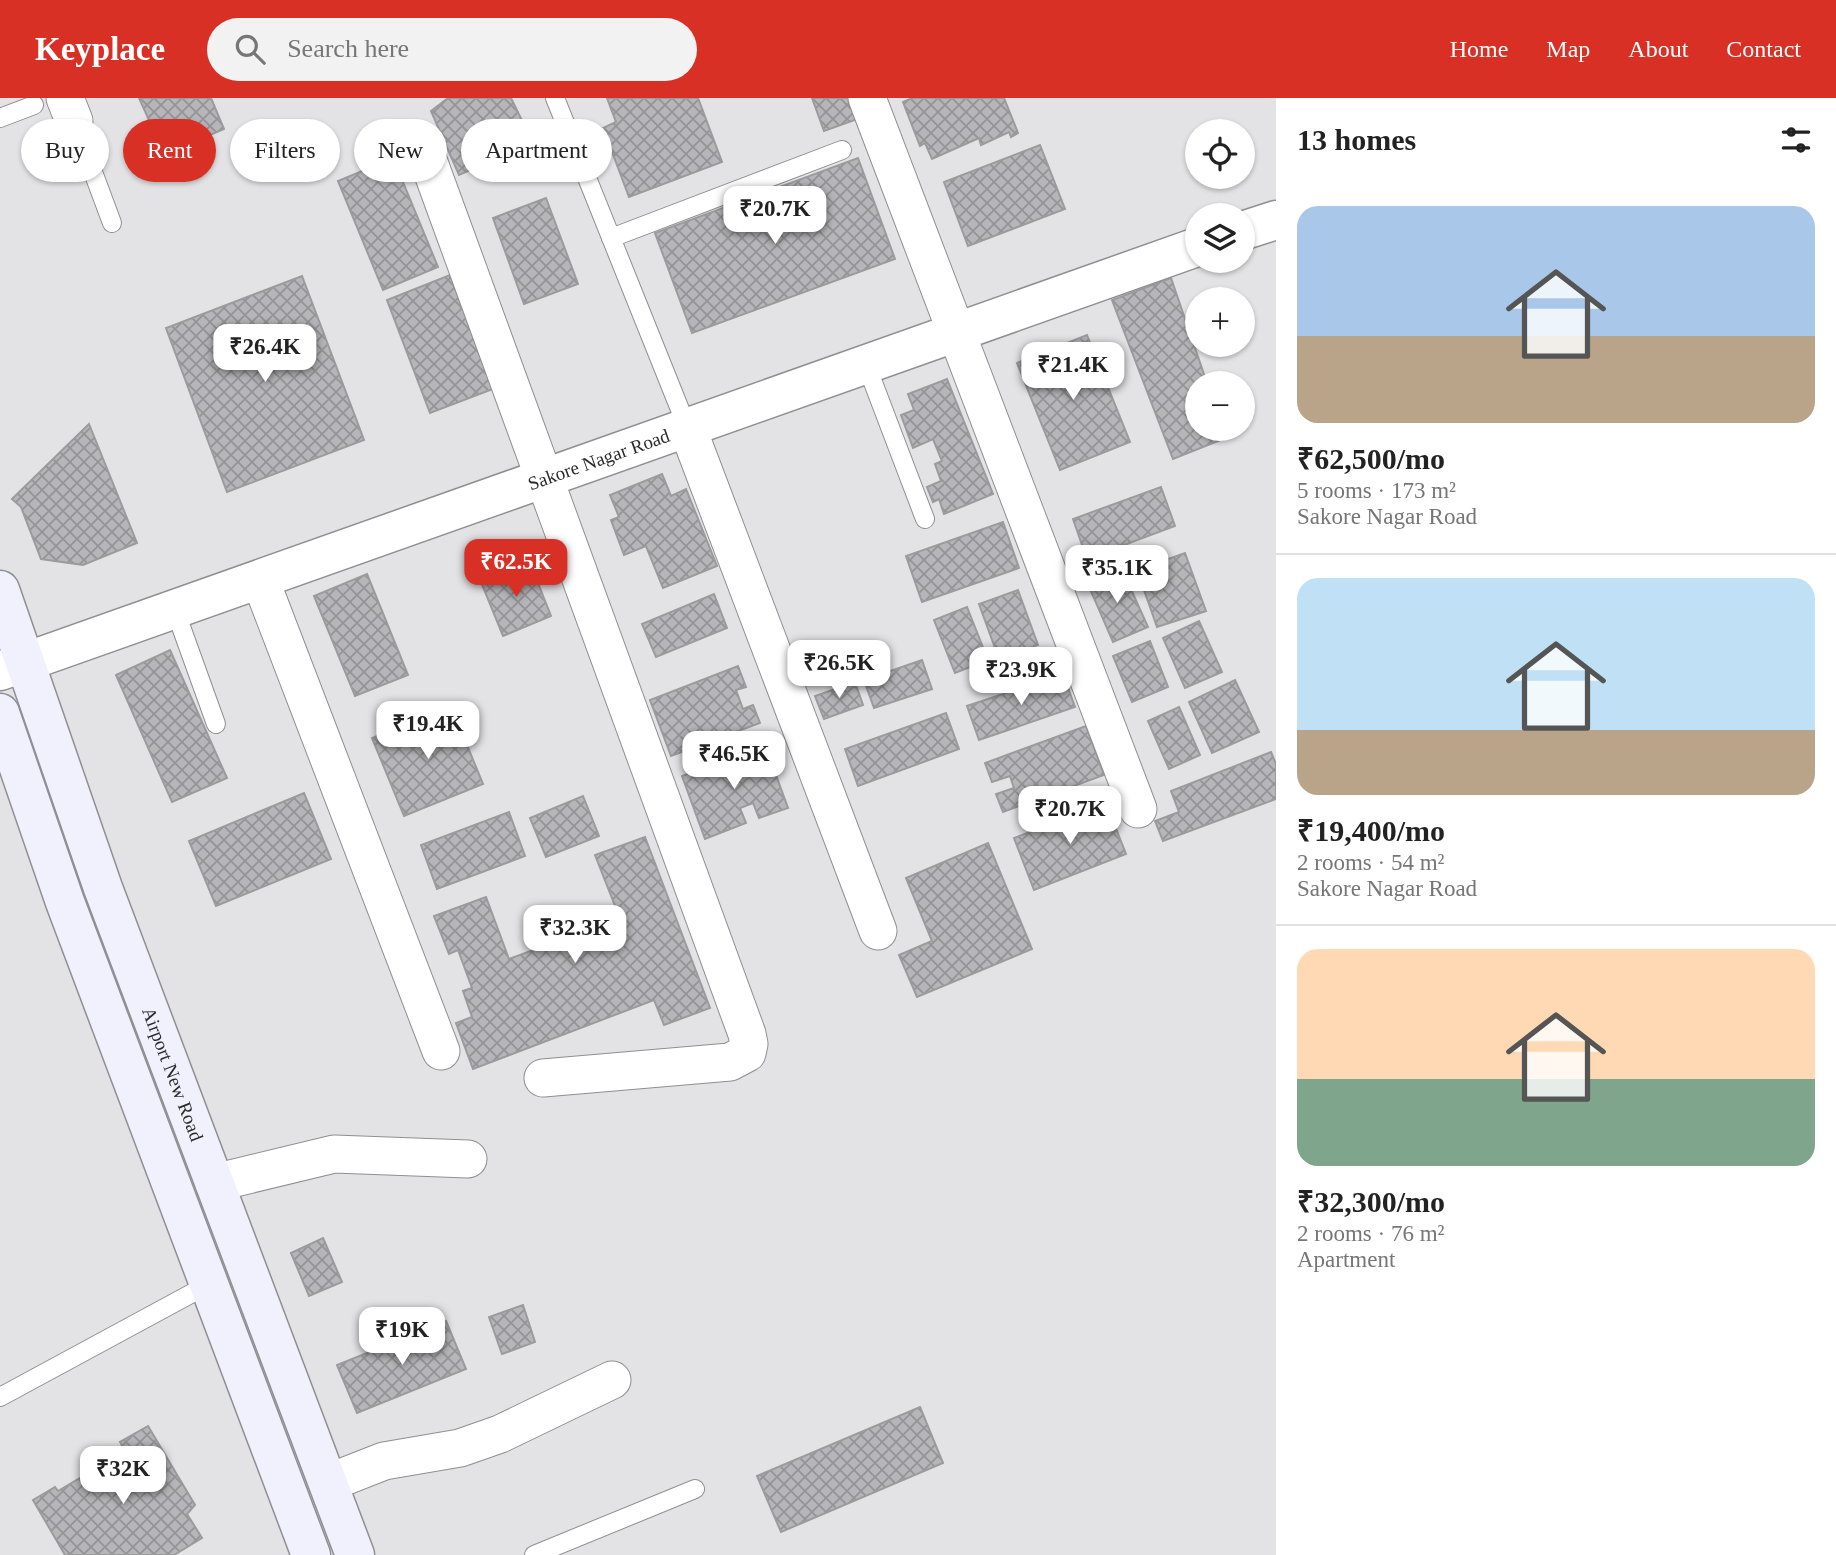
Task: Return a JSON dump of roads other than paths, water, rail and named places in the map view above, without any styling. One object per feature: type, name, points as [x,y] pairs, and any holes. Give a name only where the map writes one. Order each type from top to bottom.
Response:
[{"type":"main road","name":"Airport New Road","points":[[0,590],[13,667],[103,888],[355,1555]]},
{"type":"main road","name":"Airport New Road","points":[[0,713],[65,902],[311,1555]]},
{"type":"street","points":[[867,98],[1138,809]]},
{"type":"street","points":[[436,182],[749,1044],[747,1053],[730,1062],[543,1079]]},
{"type":"street","points":[[1255,227],[1276,220]]},
{"type":"street","name":"Sakore Nagar Road","points":[[13,667],[1185,251]]},
{"type":"street","points":[[687,427],[878,931]]},
{"type":"street","points":[[260,579],[441,1051]]},
{"type":"street","points":[[214,1183],[334,1154],[468,1159]]},
{"type":"street","points":[[328,1483],[384,1461],[460,1448],[480,1441],[612,1380]]},
{"type":"lane","points":[[555,98],[687,427]]},
{"type":"lane","points":[[0,118],[58,108],[112,223]]},
{"type":"lane","points":[[611,238],[842,150]]},
{"type":"lane","points":[[866,364],[925,519]]},
{"type":"lane","points":[[175,610],[216,724]]},
{"type":"lane","points":[[0,1397],[209,1284]]},
{"type":"lane","points":[[534,1555],[695,1489]]}]
